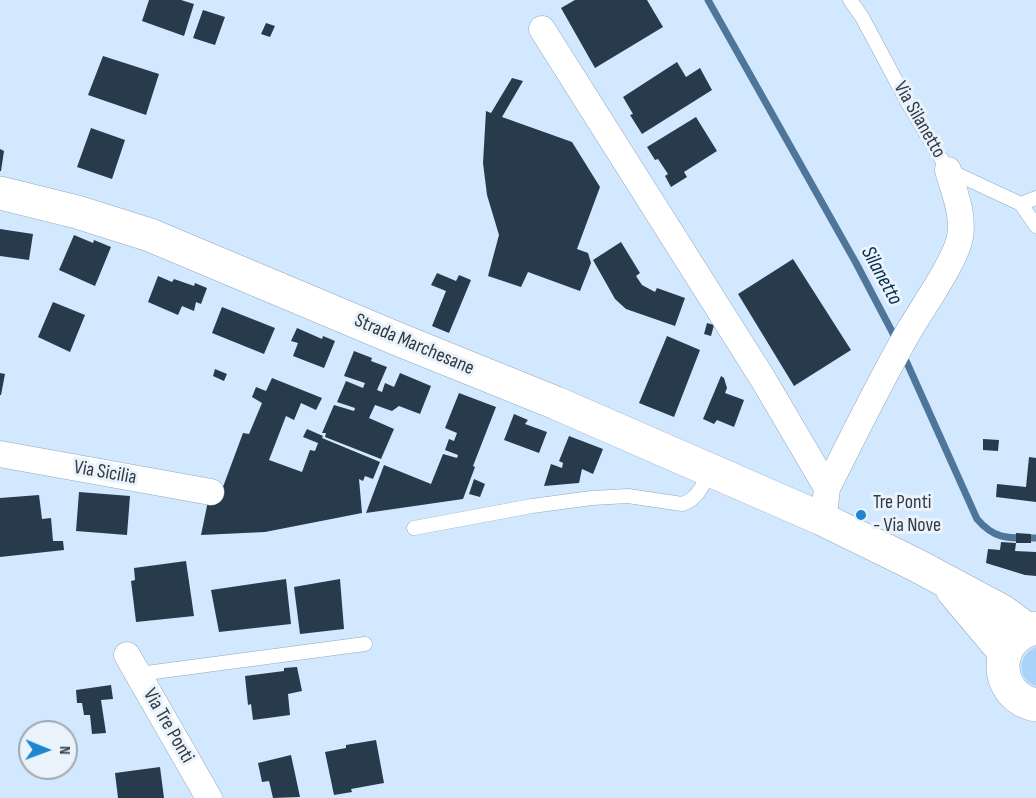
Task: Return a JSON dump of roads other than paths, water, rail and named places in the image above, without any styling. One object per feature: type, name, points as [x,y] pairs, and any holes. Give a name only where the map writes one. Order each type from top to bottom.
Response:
[{"type":"main road","name":"Strada Marchesane","points":[[0,193],[77,212],[150,235],[556,403],[710,471],[824,503],[944,581],[1032,629]]},
{"type":"main road","name":"Strada Marchesane","points":[[944,581],[1005,653]]},
{"type":"main road","points":[[1032,629],[1013,640],[1005,653],[1003,670],[1010,689],[1021,700],[1036,705]]},
{"type":"street","points":[[542,29],[763,379],[824,503]]},
{"type":"street","points":[[824,503],[892,362],[960,240],[962,224],[948,170]]},
{"type":"street","name":"Via Sicilia","points":[[0,454],[211,492]]},
{"type":"street","name":"Via Tre Ponti","points":[[133,665],[209,798]]},
{"type":"lane","name":"Via Silanetto","points":[[850,0],[862,17],[909,105],[948,170],[1021,204]]},
{"type":"lane","points":[[1036,198],[1021,204],[1036,226]]},
{"type":"lane","points":[[414,528],[532,506],[592,498],[628,496],[682,504],[698,494],[710,471]]},
{"type":"lane","points":[[133,665],[365,644]]},
{"type":"waterway","name":"Silanetto","points":[[708,0],[856,263],[897,341]]},
{"type":"waterway","name":"Silanetto","points":[[903,354],[977,519],[997,535],[1011,538],[1036,538]]},
{"type":"place","name":"Tre Ponti - Via Nove","points":[[861,515]]}]
